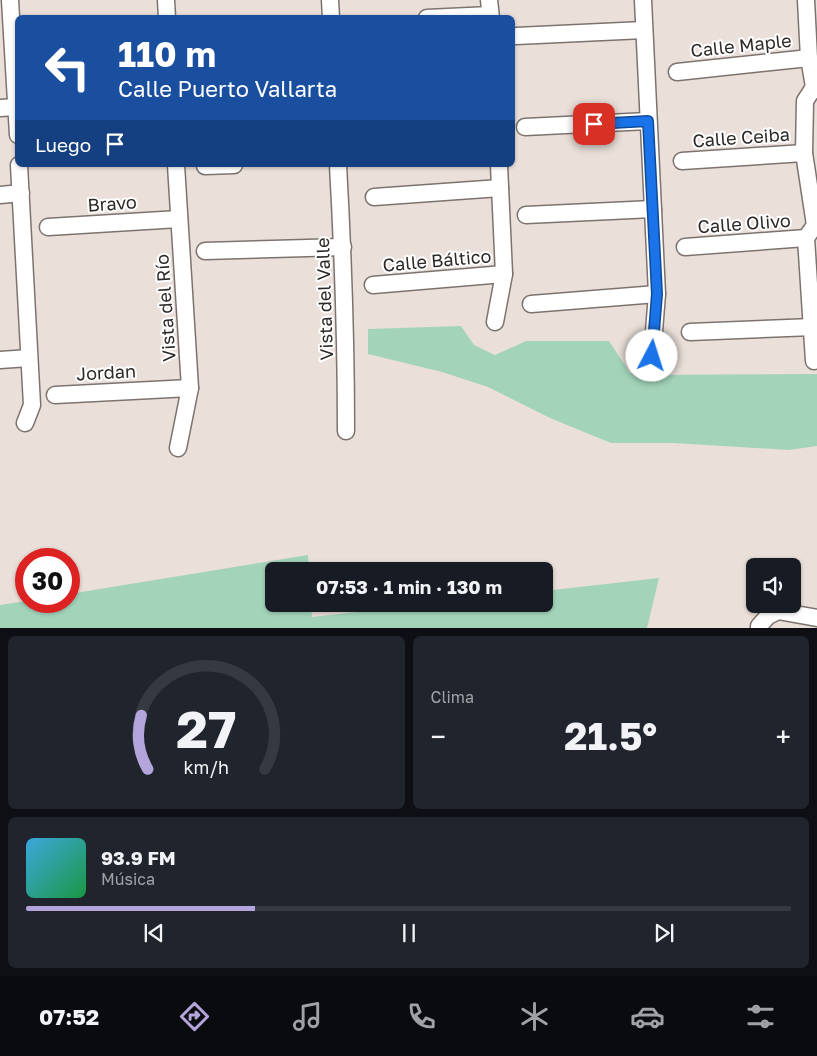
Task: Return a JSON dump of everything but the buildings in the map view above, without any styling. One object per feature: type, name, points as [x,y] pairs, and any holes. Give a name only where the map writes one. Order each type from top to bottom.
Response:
[{"type":"street","points":[[10,0],[6,19],[8,107],[15,127]]},
{"type":"street","points":[[166,0],[167,15]]},
{"type":"street","points":[[330,0],[331,15]]},
{"type":"street","points":[[643,0],[657,294],[652,356]]},
{"type":"street","points":[[806,0],[809,58],[816,88],[805,101],[804,153],[813,230],[814,361]]},
{"type":"street","points":[[454,15],[490,11]]},
{"type":"street","points":[[516,36],[644,30]]},
{"type":"street","name":"Calle Maple","points":[[677,72],[809,58]]},
{"type":"street","points":[[525,126],[648,121]]},
{"type":"street","name":"Calle Ceiba","points":[[682,161],[804,153]]},
{"type":"street","points":[[19,167],[32,405],[25,423]]},
{"type":"street","name":"Vista del Río","points":[[176,167],[190,388],[178,448]]},
{"type":"street","name":"Vista del Valle","points":[[338,167],[346,338],[346,431]]},
{"type":"street","points":[[495,322],[504,274],[499,167]]},
{"type":"street","points":[[374,197],[500,188]]},
{"type":"street","points":[[0,195],[21,193]]},
{"type":"street","points":[[526,215],[653,209]]},
{"type":"street","name":"Bravo","points":[[48,227],[179,218]]},
{"type":"street","name":"Calle Olivo","points":[[685,248],[813,230]]},
{"type":"street","points":[[205,251],[343,247]]},
{"type":"street","name":"Calle Báltico","points":[[373,286],[504,274]]},
{"type":"street","points":[[531,304],[657,294]]},
{"type":"street","points":[[690,332],[813,327]]},
{"type":"street","points":[[0,360],[30,358]]},
{"type":"street","name":"Jordan","points":[[55,395],[190,388]]},
{"type":"street","points":[[759,628],[768,616],[778,610],[817,618]]},
{"type":"green space","points":[[461,326],[474,345],[495,355],[526,341],[609,341],[630,373],[653,375],[817,374],[817,446],[789,450],[674,443],[611,443],[550,418],[488,387],[442,372],[368,354],[368,329]]},
{"type":"green space","points":[[308,555],[308,562],[265,562]]},
{"type":"green space","points":[[265,562],[265,612],[312,612],[312,617],[357,612],[553,612],[553,590],[659,578],[647,628],[0,628],[0,605],[15,603],[15,613],[80,613],[80,592]]},
{"type":"route","points":[[594,124],[648,121],[657,294],[652,356]]}]
